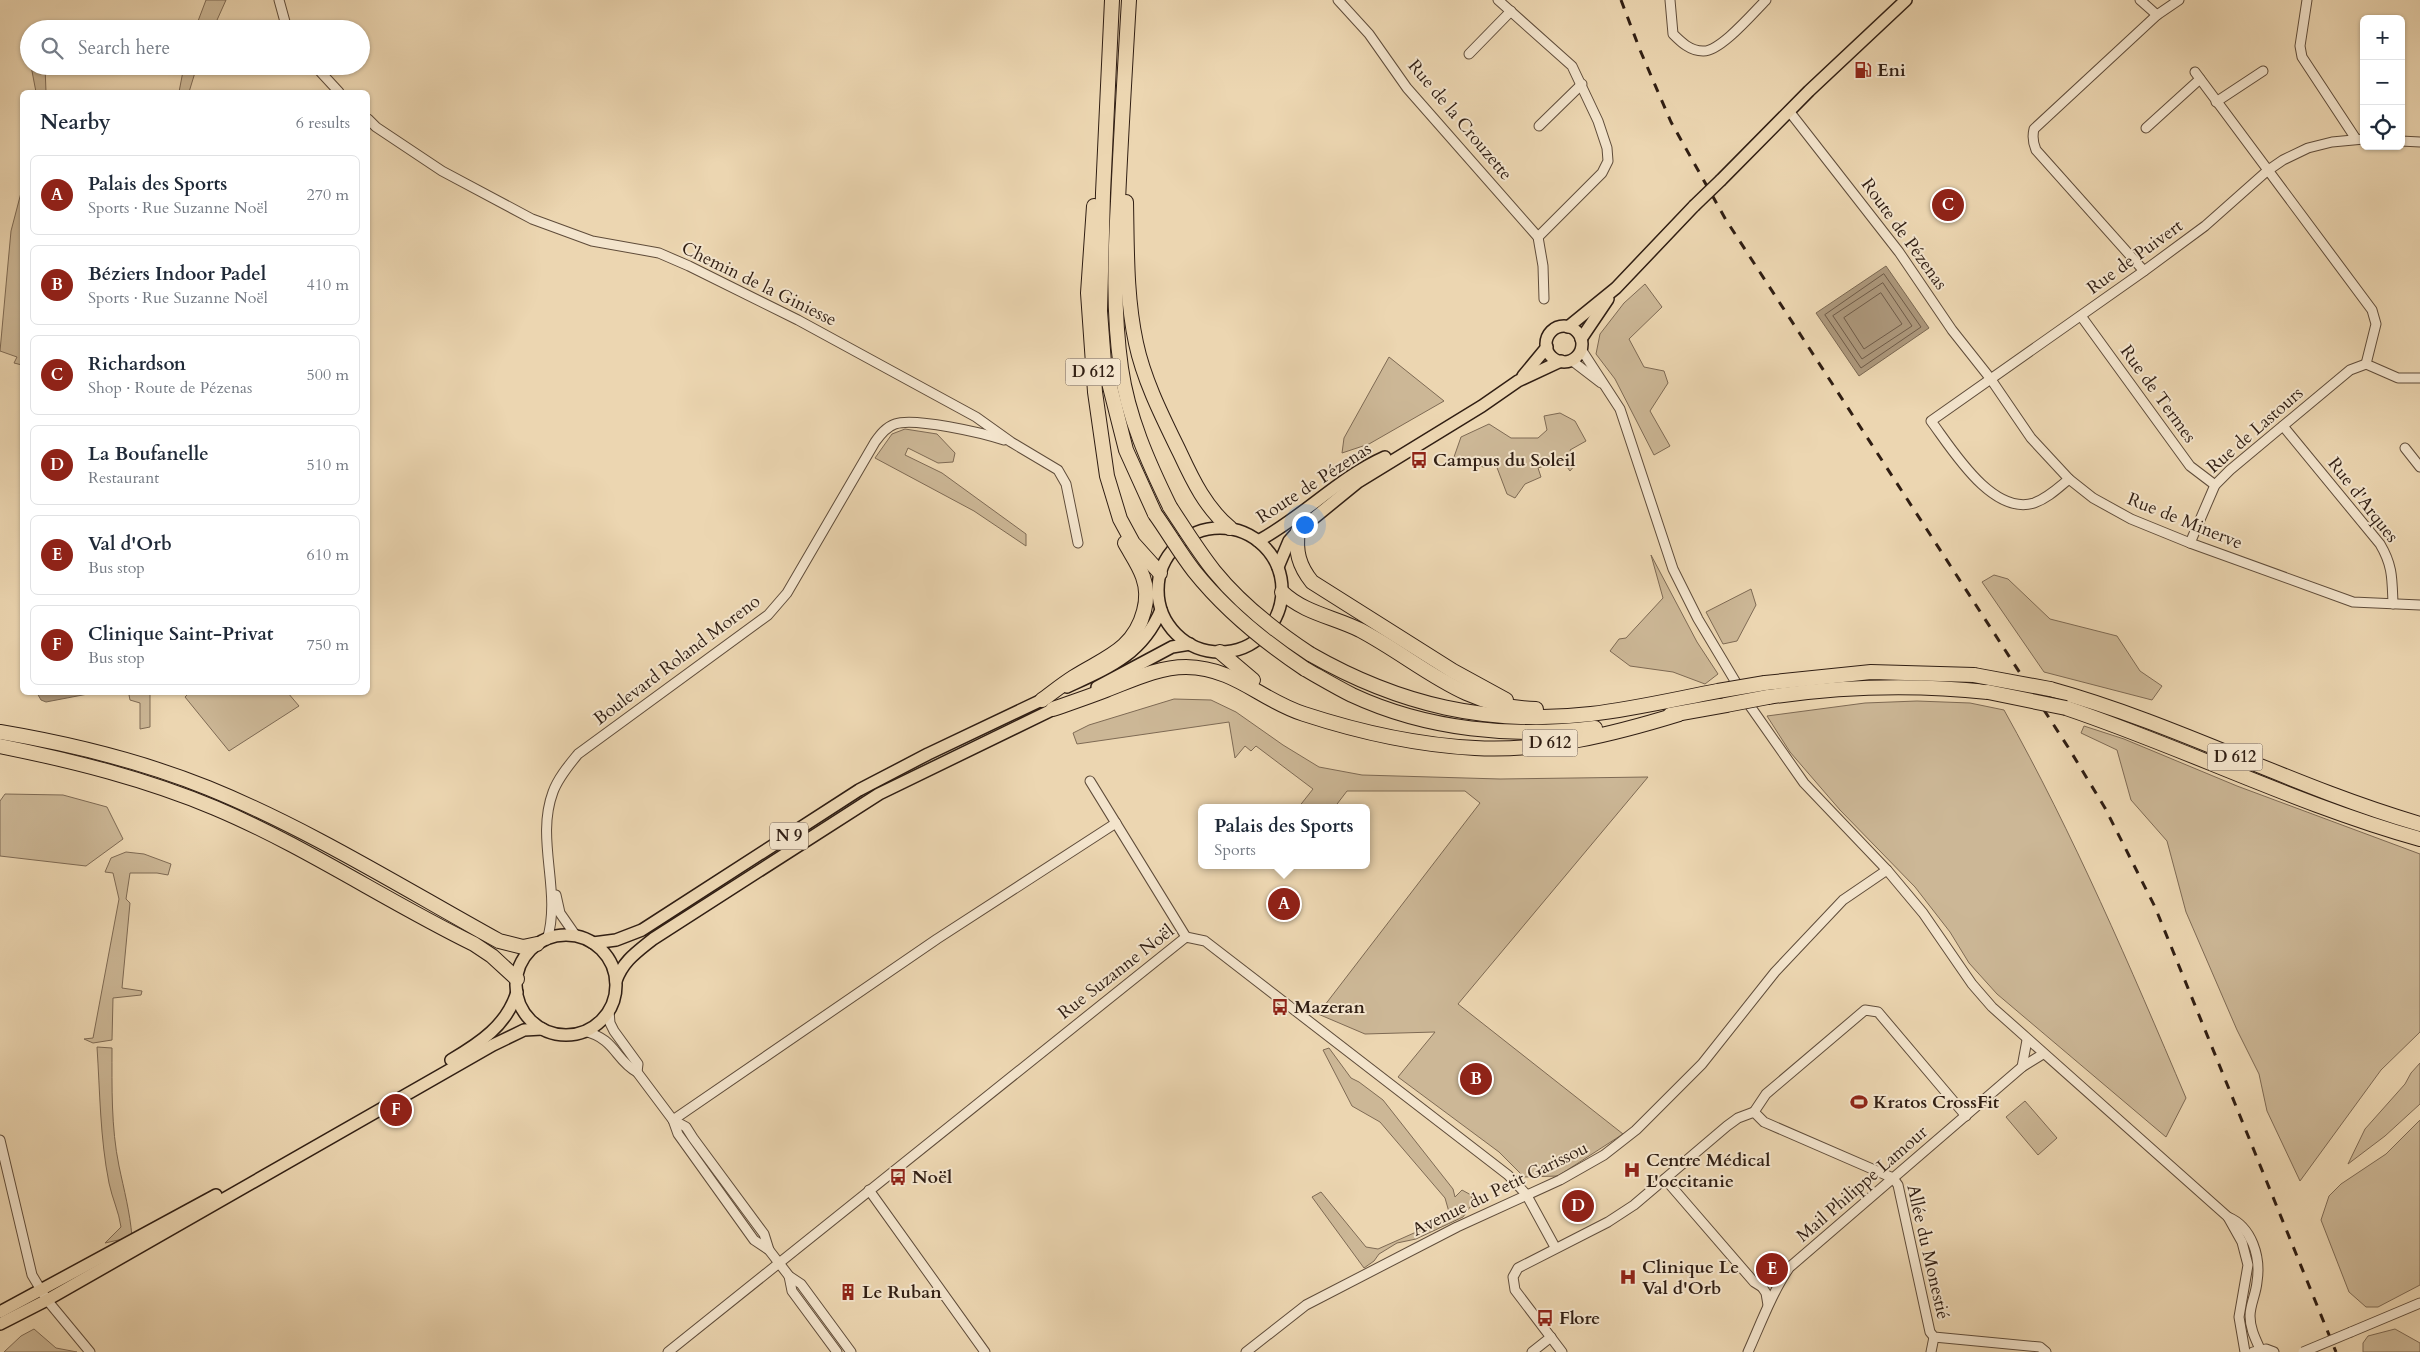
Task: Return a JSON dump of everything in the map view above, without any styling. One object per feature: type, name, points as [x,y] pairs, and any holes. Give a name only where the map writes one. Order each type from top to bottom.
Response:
[{"type":"highway","name":"D 612","points":[[1112,0],[1100,312],[1104,364],[1126,450],[1155,514],[1194,570],[1223,604],[1263,640],[1305,669],[1353,695],[1413,717],[1466,728],[1500,732],[1552,732],[1606,726],[1726,704],[1824,689],[1863,686],[1938,687],[1988,692],[2066,708],[2150,737],[2310,802],[2420,839]]},
{"type":"highway","name":"D 612","points":[[1129,0],[1120,145],[1115,290],[1121,369],[1142,447],[1170,507],[1196,546],[1226,584],[1267,623],[1310,654],[1345,674],[1377,688],[1437,706],[1462,712],[1527,718],[1592,714],[1765,683],[1871,672],[1974,675],[2050,689],[2118,710],[2323,792],[2420,824]]},
{"type":"highway","name":"D 612","points":[[1125,74],[1133,28],[1134,0]]},
{"type":"highway","name":"D 612","points":[[1120,145],[1126,183],[1128,287],[1136,345],[1150,384],[1191,477],[1209,507],[1230,528]]},
{"type":"highway","name":"D 612","points":[[1105,157],[1096,183],[1088,293],[1095,392],[1109,486],[1120,519],[1132,543],[1160,573]]},
{"type":"highway","name":"D 612","points":[[1047,704],[1073,677],[1098,664],[1128,643],[1137,631],[1142,619],[1146,590],[1143,576],[1119,532],[1110,510],[1107,496],[1109,486]]},
{"type":"highway","name":"D 612","points":[[1298,531],[1299,563],[1304,572],[1317,586],[1475,684],[1523,708]]},
{"type":"highway","name":"D 612","points":[[1282,592],[1300,606],[1361,631],[1468,696],[1523,708],[1592,714]]},
{"type":"highway","points":[[1220,652],[1243,672],[1274,694],[1353,728]]},
{"type":"highway","name":"D 612","points":[[1047,704],[1165,669],[1201,668],[1230,676],[1302,714],[1386,736],[1475,748],[1503,748],[1582,739],[1628,729],[1679,714]]},
{"type":"highway","points":[[0,732],[43,740],[116,758],[207,788],[305,833],[499,941],[523,947],[542,942]]},
{"type":"highway","points":[[0,746],[118,774],[168,790],[216,809],[294,847],[474,944],[492,956],[517,986]]},
{"type":"main road","points":[[1568,327],[1616,288],[1694,206],[1789,111],[1906,0]]},
{"type":"main road","points":[[1581,344],[1577,331],[1561,326],[1552,331],[1547,340],[1547,347],[1553,357],[1566,361],[1581,344],[1616,288]]},
{"type":"main road","name":"Route de Pézenas","points":[[1518,381],[1547,347]]},
{"type":"main road","name":"Route de Pézenas","points":[[1278,567],[1289,541],[1298,531],[1358,482],[1417,444],[1482,406],[1518,381],[1566,361]]},
{"type":"main road","name":"Route de Pézenas","points":[[1258,541],[1279,529],[1351,476],[1382,458],[1417,444]]},
{"type":"main road","points":[[1230,528],[1243,532],[1258,541],[1270,552],[1278,567],[1282,592],[1278,614],[1265,633],[1246,646],[1220,652],[1190,644],[1173,631],[1161,610],[1158,590],[1160,573],[1167,557],[1184,539],[1207,529],[1230,528]]},
{"type":"main road","name":"N 9","points":[[616,981],[627,960],[654,939],[853,809],[1047,704],[1132,652],[1148,636],[1161,610]]},
{"type":"main road","name":"N 9","points":[[592,943],[616,940],[642,930],[859,790],[928,754],[1047,704],[1172,647],[1190,644]]},
{"type":"main road","points":[[0,1312],[44,1296],[493,1045],[524,1030],[542,1029],[566,1035],[584,1031],[598,1023],[609,1011],[615,997],[616,981],[608,958],[592,943],[576,936],[559,936],[542,942],[523,960],[512,1008],[498,1027],[460,1054],[44,1296],[0,1324]]},
{"type":"main road","points":[[517,986],[523,1011],[542,1029]]},
{"type":"street","points":[[279,0],[285,20]]},
{"type":"street","name":"Rue de la Crouzette","points":[[1339,0],[1369,34],[1406,88],[1538,236]]},
{"type":"street","points":[[1498,0],[1572,66],[1582,84],[1607,148],[1608,161],[1602,173],[1538,236],[1544,266],[1544,300]]},
{"type":"street","points":[[1670,0],[1673,34],[1686,46],[1702,52],[1715,49],[1766,0]]},
{"type":"street","points":[[2140,0],[2157,15]]},
{"type":"street","points":[[2144,271],[2036,150],[2032,139],[2034,129],[2157,15],[2179,0]]},
{"type":"street","points":[[2307,0],[2300,46],[2302,57],[2360,139]]},
{"type":"street","points":[[1469,54],[1511,11]]},
{"type":"street","points":[[2216,102],[2263,71]]},
{"type":"street","points":[[323,75],[337,90]]},
{"type":"street","points":[[2146,128],[2197,76],[2372,310],[2376,324],[2366,364],[2398,378],[2420,378]]},
{"type":"street","points":[[1539,126],[1582,84]]},
{"type":"street","name":"Route de Pézenas","points":[[1789,111],[1899,252],[1952,330],[1990,378]]},
{"type":"street","name":"Chemin de la Giniesse","points":[[370,121],[376,127],[442,171],[532,219],[592,241],[659,253],[798,320],[976,417],[1011,442],[1058,470],[1066,484],[1078,543]]},
{"type":"street","name":"Rue de Puivert","points":[[2069,479],[2046,498],[2033,503],[2022,505],[2007,502],[1987,489],[1968,471],[1931,421],[2205,226],[2267,171],[2283,160],[2308,148],[2332,142],[2360,139]]},
{"type":"street","points":[[2405,141],[2420,142]]},
{"type":"street","name":"Rue de Termes","points":[[2081,316],[2190,466],[2215,485]]},
{"type":"street","points":[[1581,344],[1603,384],[1620,409],[1664,545],[1698,619],[1750,706],[1804,784],[1887,870],[1923,913],[1972,984],[1992,1007],[2228,1217],[2243,1226],[2255,1251],[2258,1273],[2250,1314],[2250,1325],[2256,1350],[2274,1352]]},
{"type":"street","points":[[1566,361],[1603,384]]},
{"type":"street","name":"Rue de Lastours","points":[[2190,543],[2215,485],[2350,370],[2366,364]]},
{"type":"street","name":"Rue de Minerve","points":[[1990,378],[2032,438],[2069,479],[2093,498],[2131,519],[2190,543],[2353,602],[2420,605]]},
{"type":"street","name":"Boulevard Roland Moreno","points":[[542,942],[552,912],[546,820],[553,791],[578,754],[768,615],[787,592],[875,442],[884,431],[895,424],[910,423],[978,432],[1011,442]]},
{"type":"street","name":"Rue d'Arques","points":[[2283,426],[2380,544],[2391,567],[2392,604]]},
{"type":"street","points":[[2405,448],[2420,467]]},
{"type":"street","points":[[1090,781],[1186,937]]},
{"type":"street","points":[[674,1120],[937,939],[1116,823]]},
{"type":"street","name":"Avenue du Petit Garissou","points":[[1246,1352],[1306,1305],[1457,1227],[1560,1180],[1604,1155],[1636,1130],[1702,1064],[1775,972],[1843,900],[1887,870]]},
{"type":"street","name":"Boulevard Roland Moreno","points":[[551,878],[560,914],[576,936]]},
{"type":"street","name":"Rue Suzanne Noël","points":[[668,1352],[1186,937],[1205,941],[1487,1158],[1526,1194],[1555,1247]]},
{"type":"street","points":[[1562,1352],[1515,1290],[1513,1277],[1518,1268],[1555,1247],[1608,1222],[1634,1206],[1738,1118],[1754,1112],[1766,1094],[1865,1010],[1878,1012],[1966,1116]]},
{"type":"street","points":[[609,1011],[610,1023],[638,1064],[638,1072]]},
{"type":"street","points":[[584,1031],[610,1043],[631,1068],[638,1072],[674,1120],[686,1127],[764,1234],[769,1250],[789,1276],[801,1284],[851,1352]]},
{"type":"street","points":[[2022,1068],[2027,1040]]},
{"type":"street","name":"Mail Philippe Lamour","points":[[1769,1278],[1791,1266],[2022,1068],[2043,1054]]},
{"type":"street","points":[[1754,1112],[1764,1122],[1893,1178]]},
{"type":"street","points":[[0,1140],[32,1275],[44,1296],[90,1352]]},
{"type":"street","name":"Allée du Monestié","points":[[1893,1178],[1898,1185],[1930,1332],[1934,1337],[2040,1346],[2046,1352]]},
{"type":"street","points":[[1665,1179],[1754,1282],[1768,1291]]},
{"type":"street","points":[[869,1190],[985,1352]]},
{"type":"street","points":[[2228,1217],[2242,1242],[2248,1265],[2240,1317],[2245,1352]]},
{"type":"street","name":"Mail Philippe Lamour","points":[[1768,1291],[1779,1284],[1791,1266]]},
{"type":"street","points":[[1746,1273],[1756,1278],[1769,1278],[1779,1284]]},
{"type":"street","points":[[789,1276],[792,1292],[837,1352]]},
{"type":"street","points":[[1748,1352],[1768,1306],[1768,1291],[1763,1282],[1769,1278]]},
{"type":"street","points":[[2303,1352],[2420,1303]]},
{"type":"street","points":[[1532,1352],[1551,1337]]},
{"type":"street","points":[[1931,1352],[1934,1337]]},
{"type":"shaded area","points":[[206,0],[226,0],[217,20],[198,20]]},
{"type":"shaded area","points":[[33,75],[45,75],[46,90],[36,90]]},
{"type":"shaded area","points":[[182,75],[194,75],[190,90],[179,90]]},
{"type":"shaded area","points":[[20,197],[20,364],[14,363],[17,357],[0,351],[11,231]]},
{"type":"shaded area","points":[[1645,284],[1662,307],[1629,339],[1644,367],[1664,371],[1668,383],[1650,411],[1670,446],[1654,455],[1615,379],[1596,354],[1600,334],[1624,303]]},
{"type":"shaded area","points":[[1389,357],[1444,401],[1369,444],[1342,453],[1344,438]]},
{"type":"shaded area","points":[[1560,413],[1575,421],[1586,441],[1570,450],[1575,465],[1570,471],[1562,460],[1538,468],[1541,477],[1525,484],[1515,498],[1507,494],[1496,465],[1483,467],[1454,457],[1461,437],[1489,424],[1511,438],[1538,438],[1547,430],[1544,416]]},
{"type":"shaded area","points":[[905,429],[937,434],[955,453],[953,462],[938,463],[908,448],[905,455],[942,473],[1026,534],[1026,546],[974,511],[875,458],[892,434]]},
{"type":"shaded area","points":[[1651,555],[1697,642],[1718,674],[1705,684],[1673,672],[1630,666],[1610,651],[1619,639],[1626,638],[1663,598]]},
{"type":"shaded area","points":[[1994,575],[2008,579],[2050,619],[2117,636],[2140,671],[2162,686],[2152,700],[2044,672],[1982,582]]},
{"type":"shaded area","points":[[1751,589],[1756,605],[1737,641],[1723,644],[1706,612]]},
{"type":"shaded area","points":[[129,695],[150,695],[150,727],[140,729],[140,703],[130,700]]},
{"type":"shaded area","points":[[187,695],[290,695],[299,706],[229,751],[185,697]]},
{"type":"shaded area","points":[[1174,699],[1211,700],[1236,712],[1283,745],[1319,767],[1362,775],[1500,779],[1648,777],[1458,1004],[1623,1134],[1558,1176],[1524,1177],[1499,1152],[1398,1077],[1435,1032],[1365,1034],[1318,1014],[1480,803],[1465,791],[1347,791],[1337,804],[1301,804],[1313,789],[1256,746],[1251,751],[1245,746],[1235,758],[1229,722],[1077,744],[1073,733],[1089,725]]},
{"type":"shaded area","points":[[1917,701],[1970,703],[2004,710],[2078,853],[2186,1098],[2166,1137],[1997,994],[1969,963],[1950,932],[1915,887],[1840,810],[1790,752],[1767,716],[1865,703]]},
{"type":"shaded area","points":[[2084,726],[2124,739],[2237,786],[2420,854],[2420,1032],[2381,1070],[2300,1181],[2267,1111],[2259,1074],[2237,1030],[2186,912],[2167,841],[2131,800],[2117,750],[2081,733]]},
{"type":"shaded area","points":[[5,794],[63,795],[107,807],[123,839],[86,866],[0,856],[0,801]]},
{"type":"shaded area","points":[[126,852],[144,854],[171,864],[168,875],[130,873],[126,899],[130,903],[122,988],[142,991],[141,995],[113,998],[112,1040],[93,1043],[84,1039],[93,1038],[119,899],[113,873],[105,872],[111,858]]},
{"type":"shaded area","points":[[97,1047],[112,1048],[112,1107],[115,1137],[132,1237],[105,1243],[121,1227],[109,1183],[104,1149]]},
{"type":"shaded area","points":[[1329,1048],[1351,1078],[1383,1100],[1453,1189],[1455,1197],[1462,1190],[1471,1195],[1473,1203],[1463,1217],[1416,1239],[1397,1243],[1379,1254],[1374,1261],[1364,1268],[1312,1197],[1321,1192],[1366,1247],[1378,1249],[1432,1225],[1449,1212],[1445,1198],[1380,1122],[1352,1106],[1323,1050]]},
{"type":"shaded area","points":[[2420,1063],[2420,1104],[2385,1136],[2348,1164],[2365,1129],[2405,1084],[2411,1073]]},
{"type":"shaded area","points":[[2025,1101],[2057,1138],[2038,1155],[2006,1117]]},
{"type":"shaded area","points":[[2420,1120],[2420,1285],[2378,1307],[2366,1307],[2349,1292],[2321,1220],[2329,1196],[2341,1184],[2386,1154]]},
{"type":"shaded area","points":[[34,1329],[56,1348],[77,1352],[4,1352],[21,1336]]},
{"type":"shaded area","points":[[2395,1329],[2420,1343],[2420,1352],[2363,1352],[2363,1343],[2368,1336]]},
{"type":"water","points":[[1886,266],[1929,328],[1859,376],[1816,313]]},
{"type":"water","points":[[38,695],[83,695],[46,702],[41,700]]},
{"type":"railway","points":[[1621,0],[1671,122],[1726,220],[2068,747],[2105,808],[2155,907],[2336,1352]]},
{"type":"place","name":"Eni","points":[[1863,70]]},
{"type":"place","name":"Richardson","points":[[1948,205]]},
{"type":"place","name":"Campus du Soleil","points":[[1419,460]]},
{"type":"place","name":"Palais des Sports","points":[[1284,904]]},
{"type":"place","name":"Mazeran","points":[[1280,1007]]},
{"type":"place","name":"Béziers Indoor Padel","points":[[1476,1079]]},
{"type":"place","name":"Kratos CrossFit","points":[[1859,1102]]},
{"type":"place","name":"Clinique Saint-Privat","points":[[396,1110]]},
{"type":"place","name":"Centre Médical L'occitanie","points":[[1632,1170]]},
{"type":"place","name":"Noël","points":[[898,1177]]},
{"type":"place","name":"La Boufanelle","points":[[1578,1206]]},
{"type":"place","name":"Val d'Orb","points":[[1772,1269]]},
{"type":"place","name":"Clinique Le Val d'Orb","points":[[1628,1277]]},
{"type":"place","name":"Le Ruban","points":[[848,1292]]},
{"type":"place","name":"Flore","points":[[1545,1318]]}]
